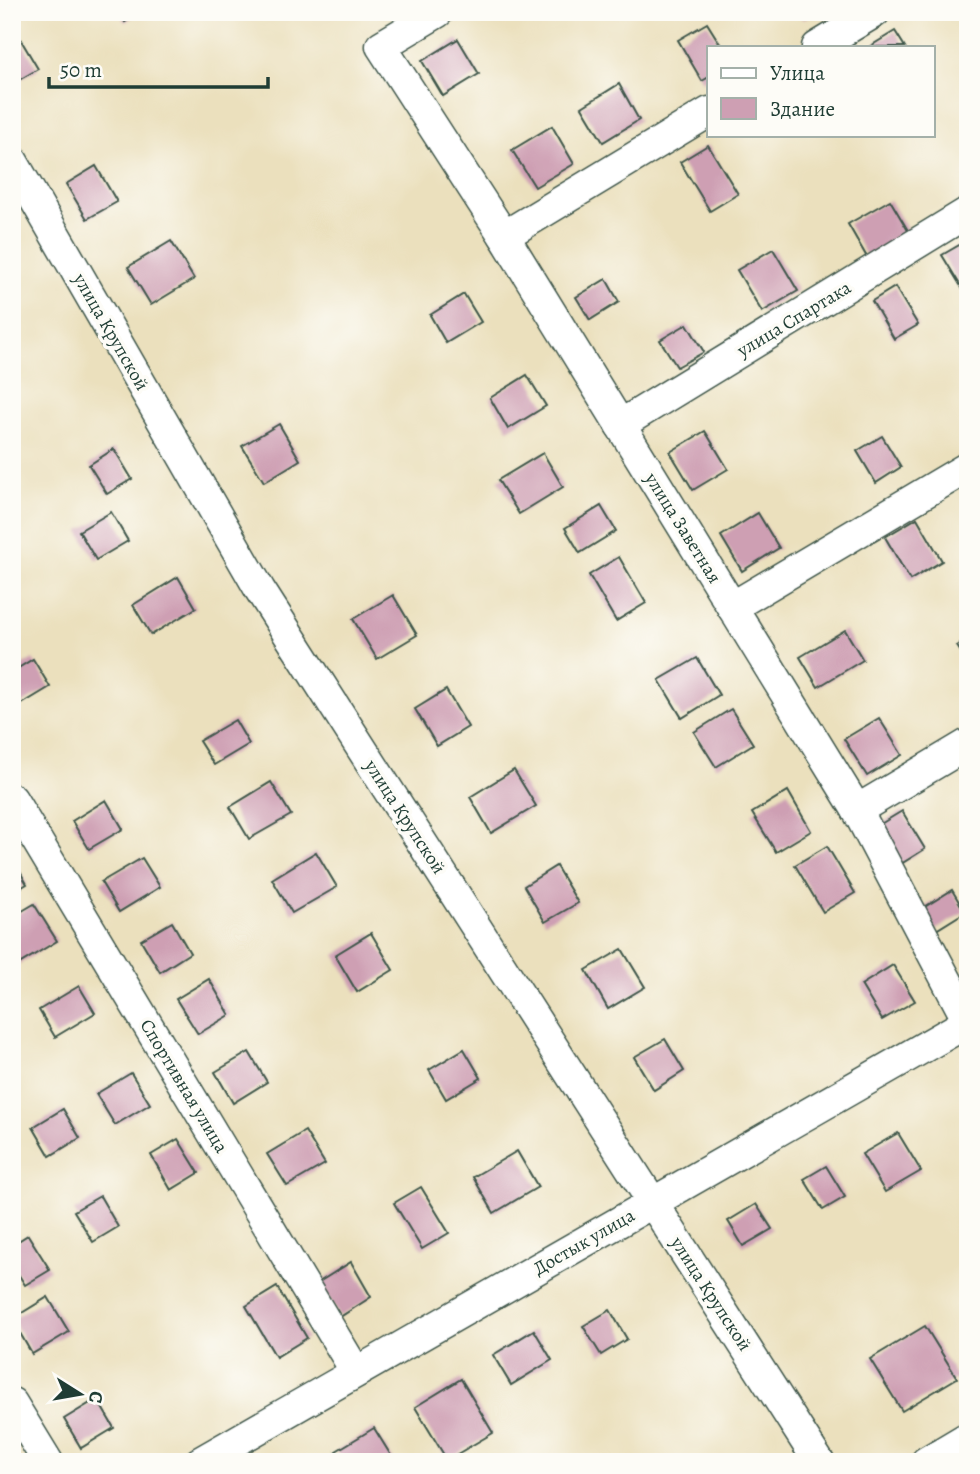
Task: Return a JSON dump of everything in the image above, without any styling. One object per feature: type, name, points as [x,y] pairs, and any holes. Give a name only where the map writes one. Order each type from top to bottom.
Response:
[{"type":"street","name":"улица Заветная","points":[[438,12],[381,46],[504,236],[858,810],[968,1022]]},
{"type":"street","points":[[819,46],[875,12]]},
{"type":"street","points":[[504,236],[707,114]]},
{"type":"street","name":"улица Крупской","points":[[12,160],[260,590],[818,1462]]},
{"type":"street","name":"улица Спартака","points":[[620,425],[968,212]]},
{"type":"street","points":[[732,607],[968,467]]},
{"type":"street","points":[[858,810],[968,744]]},
{"type":"street","name":"Спортивная улица","points":[[12,799],[356,1372]]},
{"type":"street","name":"Достык улица","points":[[200,1462],[968,1022]]},
{"type":"street","points":[[12,1403],[48,1462]]},
{"type":"street","points":[[926,1462],[968,1437]]},
{"type":"building","points":[[119,12],[140,12],[125,22]]},
{"type":"building","points":[[798,12],[816,12],[803,20]]},
{"type":"building","points":[[707,23],[721,46],[707,46],[707,78],[702,81],[678,40]]},
{"type":"building","points":[[15,30],[38,69],[12,84],[12,32]]},
{"type":"building","points":[[895,31],[904,46],[871,46]]},
{"type":"building","points":[[458,39],[479,74],[443,96],[422,61]]},
{"type":"building","points":[[619,84],[639,120],[603,142],[582,107]]},
{"type":"building","points":[[552,126],[574,164],[535,187],[512,150]]},
{"type":"building","points":[[708,145],[738,194],[710,211],[680,162]]},
{"type":"building","points":[[96,166],[117,202],[87,219],[66,184]]},
{"type":"building","points":[[890,200],[910,234],[868,259],[848,224]]},
{"type":"building","points":[[968,240],[968,298],[942,255]]},
{"type":"building","points":[[171,241],[194,279],[151,305],[128,267]]},
{"type":"building","points":[[773,249],[798,291],[762,312],[737,270]]},
{"type":"building","points":[[606,279],[619,302],[590,320],[576,297]]},
{"type":"building","points":[[895,287],[918,325],[894,339],[872,301]]},
{"type":"building","points":[[464,294],[481,322],[446,343],[430,315]]},
{"type":"building","points":[[687,324],[704,352],[677,367],[660,340]]},
{"type":"building","points":[[527,375],[546,406],[508,429],[490,398]]},
{"type":"building","points":[[279,424],[300,460],[264,482],[242,446]]},
{"type":"building","points":[[705,431],[728,469],[693,490],[670,452]]},
{"type":"building","points":[[882,436],[901,467],[876,483],[857,451]]},
{"type":"building","points":[[114,449],[132,479],[107,494],[89,465]]},
{"type":"building","points":[[543,453],[563,487],[519,514],[498,480]]},
{"type":"building","points":[[601,506],[616,531],[580,553],[565,528]]},
{"type":"building","points":[[111,512],[128,541],[96,560],[79,531]]},
{"type":"building","points":[[758,513],[779,548],[742,571],[721,536]]},
{"type":"building","points":[[917,518],[942,561],[910,580],[885,537]]},
{"type":"building","points":[[619,557],[646,603],[616,621],[589,575]]},
{"type":"building","points":[[178,577],[196,608],[151,635],[133,605]]},
{"type":"building","points":[[393,595],[417,635],[377,659],[353,619]]},
{"type":"building","points":[[845,630],[863,660],[818,687],[800,657]]},
{"type":"building","points":[[968,639],[968,663],[957,646]]},
{"type":"building","points":[[697,658],[719,695],[682,718],[659,680]]},
{"type":"building","points":[[33,659],[50,687],[12,710],[12,672]]},
{"type":"building","points":[[446,690],[468,727],[437,746],[415,709]]},
{"type":"building","points":[[731,709],[753,744],[716,767],[694,732]]},
{"type":"building","points":[[879,718],[902,755],[867,776],[844,739]]},
{"type":"building","points":[[235,720],[249,744],[214,765],[199,741]]},
{"type":"building","points":[[514,770],[536,806],[491,833],[470,797]]},
{"type":"building","points":[[271,782],[291,815],[249,839],[230,807]]},
{"type":"building","points":[[788,791],[811,831],[776,852],[752,813]]},
{"type":"building","points":[[106,800],[123,829],[89,849],[72,821]]},
{"type":"building","points":[[902,811],[925,849],[896,867],[874,828]]},
{"type":"building","points":[[827,846],[855,893],[823,912],[795,865]]},
{"type":"building","points":[[316,852],[337,887],[292,913],[272,879]]},
{"type":"building","points":[[12,858],[27,884],[12,893]]},
{"type":"building","points":[[142,858],[160,887],[119,912],[101,882]]},
{"type":"building","points":[[556,866],[578,903],[545,922],[524,886]]},
{"type":"building","points":[[952,890],[965,912],[928,935],[915,913]]},
{"type":"building","points":[[34,904],[57,941],[19,964],[12,952],[12,917]]},
{"type":"building","points":[[172,922],[190,953],[160,972],[141,940]]},
{"type":"building","points":[[371,933],[393,970],[357,992],[335,955]]},
{"type":"building","points":[[622,949],[645,987],[608,1009],[586,970]]},
{"type":"building","points":[[893,965],[915,1001],[882,1020],[861,985]]},
{"type":"building","points":[[209,979],[230,1015],[198,1034],[176,999]]},
{"type":"building","points":[[79,986],[95,1013],[55,1037],[39,1010]]},
{"type":"building","points":[[665,1039],[684,1071],[654,1090],[634,1057]]},
{"type":"building","points":[[464,1049],[481,1078],[446,1099],[429,1070]]},
{"type":"building","points":[[249,1052],[267,1082],[233,1103],[215,1072]]},
{"type":"building","points":[[131,1073],[150,1104],[115,1125],[96,1094]]},
{"type":"building","points":[[63,1109],[80,1138],[50,1156],[33,1127]]},
{"type":"building","points":[[305,1131],[325,1164],[287,1186],[267,1154]]},
{"type":"building","points":[[898,1133],[921,1171],[885,1192],[862,1154]]},
{"type":"building","points":[[178,1139],[199,1173],[171,1190],[151,1155]]},
{"type":"building","points":[[517,1151],[538,1187],[494,1213],[473,1177]]},
{"type":"building","points":[[826,1166],[845,1197],[823,1210],[804,1179]]},
{"type":"building","points":[[421,1187],[449,1233],[422,1249],[394,1203]]},
{"type":"building","points":[[100,1196],[118,1227],[93,1242],[74,1211]]},
{"type":"building","points":[[756,1204],[772,1229],[743,1246],[728,1221]]},
{"type":"building","points":[[28,1235],[50,1270],[25,1285],[12,1264],[12,1245]]},
{"type":"building","points":[[351,1262],[371,1297],[340,1317],[319,1282]]},
{"type":"building","points":[[277,1287],[307,1338],[276,1357],[246,1306]]},
{"type":"building","points":[[48,1297],[69,1332],[32,1354],[12,1319]]},
{"type":"building","points":[[610,1310],[627,1339],[601,1355],[583,1326]]},
{"type":"building","points":[[925,1326],[957,1378],[902,1411],[870,1359]]},
{"type":"building","points":[[534,1330],[552,1360],[511,1385],[493,1355]]},
{"type":"building","points":[[461,1379],[493,1433],[447,1460],[415,1407]]},
{"type":"building","points":[[97,1399],[114,1428],[81,1448],[64,1419]]},
{"type":"building","points":[[374,1428],[395,1462],[342,1462],[336,1451]]}]
